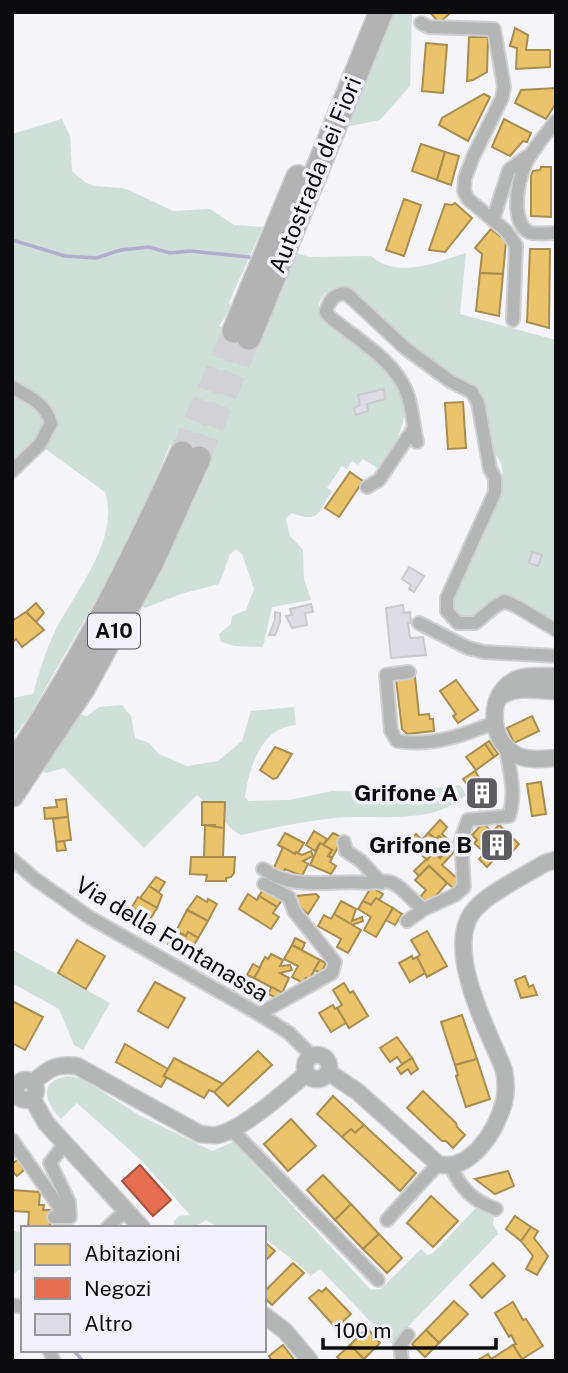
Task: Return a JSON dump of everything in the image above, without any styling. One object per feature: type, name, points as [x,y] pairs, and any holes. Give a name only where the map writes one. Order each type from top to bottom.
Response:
[{"type":"highway","name":"Autostrada dei Fiori","points":[[337,102],[365,12]]},
{"type":"highway","name":"Autostrada dei Fiori","points":[[242,334],[337,102],[381,12]]},
{"type":"highway","name":"A10","points":[[12,766],[80,660],[191,456],[151,564],[84,687],[12,795]]},
{"type":"street","points":[[421,23],[429,27],[494,29],[504,87],[502,98],[473,157],[465,178],[464,191],[468,198],[506,231],[516,245],[513,320]]},
{"type":"street","points":[[556,121],[524,163],[518,184],[518,217],[526,230],[531,233],[556,233]]},
{"type":"street","points":[[493,220],[509,170],[532,152]]},
{"type":"street","points":[[417,442],[414,415],[406,390],[395,372],[326,312],[328,303],[334,296],[340,293],[347,295],[405,348],[450,381],[472,392],[478,403],[490,469],[495,478],[495,492],[447,598],[447,611],[458,623],[475,623],[504,601],[556,630]]},
{"type":"street","points":[[12,387],[40,405],[51,423],[40,444],[12,471]]},
{"type":"street","points":[[367,487],[379,480],[414,428]]},
{"type":"street","points":[[419,622],[468,648],[484,652],[556,656]]},
{"type":"street","points":[[409,673],[386,675],[391,731],[397,741],[428,741],[459,735],[495,723]]},
{"type":"street","points":[[553,683],[521,677],[505,686],[500,691],[495,723],[497,734],[506,747],[519,756],[531,759],[556,758]]},
{"type":"street","points":[[407,920],[456,895],[464,887],[461,840],[468,820],[509,816],[513,804],[513,783],[506,747]]},
{"type":"street","points":[[344,842],[346,851],[361,861],[382,883]]},
{"type":"street","name":"Via della Fontanassa","points":[[12,859],[89,918],[259,1014],[289,1033],[311,1055]]},
{"type":"street","points":[[387,1220],[445,1165],[466,1160],[497,1124],[505,1100],[506,1083],[504,1070],[466,970],[463,947],[467,922],[478,905],[545,863],[556,860]]},
{"type":"street","points":[[262,869],[296,883],[325,885],[348,881],[389,882],[424,909]]},
{"type":"street","points":[[259,1014],[332,973],[335,962],[295,911],[289,897],[264,884]]},
{"type":"street","points":[[311,1055],[325,1057],[329,1063],[324,1077],[318,1079],[306,1074],[304,1067],[311,1055]]},
{"type":"street","points":[[140,1226],[46,1123],[24,1086],[59,1065],[77,1066],[200,1134],[216,1135],[232,1130],[306,1074]]},
{"type":"street","points":[[328,1072],[358,1092],[445,1165],[474,1199],[496,1209]]},
{"type":"street","points":[[232,1130],[378,1280]]},
{"type":"street","points":[[12,1140],[57,1213],[70,1217],[69,1202],[50,1163],[65,1143]]},
{"type":"street","points":[[109,1226],[125,1211]]},
{"type":"street","points":[[266,1317],[285,1331],[310,1361]]},
{"type":"street","points":[[402,1361],[400,1346],[408,1335]]},
{"type":"shaded area","points":[[390,12],[412,12],[410,86],[380,120],[351,126],[344,124]]},
{"type":"shaded area","points":[[62,119],[70,136],[72,171],[86,183],[122,188],[173,211],[210,209],[234,225],[263,227],[229,302],[231,308],[219,326],[254,343],[292,252],[310,257],[371,256],[382,263],[406,268],[466,253],[460,314],[556,340],[554,625],[512,599],[474,615],[467,616],[454,610],[453,596],[502,487],[502,468],[494,453],[482,394],[470,383],[430,360],[382,322],[353,291],[343,287],[333,288],[324,295],[319,304],[322,318],[391,374],[400,387],[404,414],[396,441],[379,469],[363,459],[358,465],[352,461],[347,469],[342,466],[327,488],[332,491],[317,514],[308,517],[291,513],[286,519],[290,536],[303,550],[304,579],[311,600],[272,607],[263,647],[235,646],[221,642],[219,634],[231,624],[232,616],[246,610],[254,589],[242,554],[236,549],[230,554],[219,584],[181,594],[145,608],[140,603],[204,458],[170,445],[113,578],[97,598],[30,715],[12,739],[12,698],[33,694],[52,637],[94,563],[107,528],[105,492],[44,448],[55,424],[50,407],[12,382],[12,134]]},
{"type":"shaded area","points":[[12,392],[36,408],[43,423],[36,438],[12,463]]},
{"type":"shaded area","points":[[122,705],[131,716],[135,738],[149,743],[159,754],[187,766],[218,761],[242,741],[251,711],[294,707],[296,725],[284,727],[274,733],[259,751],[247,786],[245,797],[248,801],[290,800],[332,791],[402,793],[460,785],[466,795],[452,805],[421,815],[324,819],[241,835],[197,795],[144,848],[64,768],[46,773],[42,771],[79,714],[87,716],[99,707]]},
{"type":"shaded area","points":[[13,950],[110,1003],[83,1050],[74,1045],[59,1009],[12,983]]},
{"type":"shaded area","points":[[69,1076],[82,1079],[139,1115],[212,1151],[233,1142],[371,1290],[381,1289],[421,1249],[427,1255],[433,1253],[476,1208],[494,1217],[493,1224],[498,1234],[400,1335],[394,1346],[320,1269],[311,1276],[266,1239],[266,1226],[216,1226],[206,1220],[196,1226],[174,1226],[174,1221],[179,1216],[190,1215],[142,1161],[77,1103],[61,1119],[55,1112],[47,1092],[52,1082]]},
{"type":"shaded area","points":[[12,1231],[21,1232],[21,1268],[12,1276]]},
{"type":"building: Abitazioni","points":[[430,12],[451,12],[439,23]]},
{"type":"building: Abitazioni","points":[[515,28],[528,35],[526,50],[550,50],[550,67],[516,69],[517,48],[510,46]]},
{"type":"building: Abitazioni","points":[[469,37],[488,37],[487,72],[467,81]]},
{"type":"building: Abitazioni","points":[[426,43],[447,45],[443,93],[422,91]]},
{"type":"building: Abitazioni","points":[[556,88],[556,103],[546,119],[515,103],[521,90]]},
{"type":"building: Abitazioni","points":[[484,94],[490,97],[468,141],[439,125],[442,118]]},
{"type":"building: Abitazioni","points":[[504,119],[531,133],[527,142],[523,141],[510,156],[492,147]]},
{"type":"building: Abitazioni","points":[[421,144],[445,152],[437,180],[412,171]]},
{"type":"building: Abitazioni","points":[[445,152],[459,156],[451,185],[437,180]]},
{"type":"building: Abitazioni","points":[[541,167],[551,167],[551,217],[531,216],[531,176],[533,171],[540,170]]},
{"type":"building: Abitazioni","points":[[404,199],[421,205],[404,256],[386,250]]},
{"type":"building: Abitazioni","points":[[455,203],[472,218],[445,252],[429,250],[445,204]]},
{"type":"building: Abitazioni","points":[[491,229],[506,241],[503,274],[480,273],[482,254],[475,248]]},
{"type":"building: Abitazioni","points":[[530,249],[550,249],[549,328],[527,322]]},
{"type":"building: Abitazioni","points":[[480,273],[503,274],[499,316],[476,311]]},
{"type":"building: Abitazioni","points":[[463,402],[466,448],[448,449],[445,403]]},
{"type":"building: Abitazioni","points":[[350,472],[363,481],[339,517],[325,508]]},
{"type":"building: Abitazioni","points":[[36,603],[44,613],[36,622],[26,612]]},
{"type":"building: Abitazioni","points":[[26,612],[44,630],[22,647],[12,638],[12,621]]},
{"type":"building: Abitazioni","points":[[415,677],[419,715],[429,714],[430,719],[433,719],[434,731],[407,734],[402,729],[396,679]]},
{"type":"building: Abitazioni","points":[[456,680],[478,710],[458,723],[453,716],[456,714],[440,691]]},
{"type":"building: Abitazioni","points":[[532,716],[539,731],[514,743],[507,728]]},
{"type":"building: Abitazioni","points":[[489,741],[498,754],[494,757],[485,744]]},
{"type":"building: Abitazioni","points":[[485,744],[494,757],[476,770],[466,757]]},
{"type":"building: Abitazioni","points":[[275,747],[292,754],[277,778],[273,779],[260,770]]},
{"type":"building: Abitazioni","points":[[475,771],[480,779],[469,787],[463,779]]},
{"type":"building: Abitazioni","name":"Grifone A","points":[[483,782],[495,798],[480,809],[472,798],[475,788]]},
{"type":"building: Abitazioni","points":[[541,782],[546,814],[532,816],[527,784]]},
{"type":"building: Abitazioni","points":[[66,799],[68,817],[45,819],[44,808],[57,807],[56,800]]},
{"type":"building: Abitazioni","points":[[202,802],[225,802],[224,828],[202,825]]},
{"type":"building: Abitazioni","points":[[68,817],[71,840],[56,842],[53,819]]},
{"type":"building: Abitazioni","points":[[440,820],[447,827],[442,834],[452,843],[449,847],[454,852],[442,865],[460,881],[454,889],[429,866],[419,876],[414,871],[434,852],[440,858],[446,851],[440,847],[445,841],[428,833]]},
{"type":"building: Abitazioni","name":"Grifone B","points":[[483,823],[492,832],[499,825],[519,844],[512,852],[506,846],[487,867],[479,859],[485,853],[474,843],[477,840],[472,835]]},
{"type":"building: Abitazioni","points":[[205,825],[224,828],[223,857],[204,857]]},
{"type":"building: Abitazioni","points":[[314,831],[327,839],[323,845],[320,843],[315,851],[306,845]]},
{"type":"building: Abitazioni","points":[[285,833],[304,843],[298,853],[278,845]]},
{"type":"building: Abitazioni","points":[[333,833],[343,838],[332,858],[328,856],[332,850],[323,845]]},
{"type":"building: Abitazioni","points":[[428,833],[445,841],[440,847],[446,851],[440,858],[434,852],[427,860],[408,842],[416,834],[422,840]]},
{"type":"building: Abitazioni","points":[[64,841],[66,850],[57,851],[56,842]]},
{"type":"building: Abitazioni","points":[[320,843],[332,850],[328,856],[332,858],[330,862],[336,866],[331,874],[310,865]]},
{"type":"building: Abitazioni","points":[[283,847],[302,855],[311,851],[313,856],[303,861],[308,864],[302,876],[285,869],[282,874],[274,868]]},
{"type":"building: Abitazioni","points":[[191,857],[235,857],[234,873],[226,878],[226,881],[206,881],[207,875],[190,874]]},
{"type":"building: Abitazioni","points":[[429,866],[447,883],[429,904],[420,897],[426,890],[415,880]]},
{"type":"building: Abitazioni","points":[[156,877],[165,882],[159,892],[149,886]]},
{"type":"building: Abitazioni","points":[[149,886],[162,895],[157,908],[140,898]]},
{"type":"building: Abitazioni","points":[[371,887],[383,894],[371,905],[363,901]]},
{"type":"building: Abitazioni","points":[[264,888],[282,900],[277,907],[259,896]]},
{"type":"building: Abitazioni","points":[[248,894],[257,900],[259,896],[277,907],[273,913],[279,917],[271,929],[239,909]]},
{"type":"building: Abitazioni","points":[[316,894],[319,897],[308,914],[298,906],[296,896]]},
{"type":"building: Abitazioni","points":[[197,896],[217,904],[208,921],[187,910]]},
{"type":"building: Abitazioni","points":[[138,897],[157,908],[151,918],[132,907]]},
{"type":"building: Abitazioni","points":[[376,898],[393,908],[376,937],[364,930],[371,917],[358,909],[363,901],[371,905]]},
{"type":"building: Abitazioni","points":[[341,901],[356,909],[352,921],[362,917],[363,921],[352,925],[334,914]]},
{"type":"building: Abitazioni","points":[[393,908],[402,914],[395,925],[386,920]]},
{"type":"building: Abitazioni","points":[[187,910],[208,921],[198,938],[188,932],[186,936],[176,931]]},
{"type":"building: Abitazioni","points":[[334,914],[361,930],[348,953],[337,947],[341,939],[318,926],[324,915],[331,919]]},
{"type":"building: Abitazioni","points":[[176,931],[186,936],[188,932],[198,938],[188,955],[168,944]]},
{"type":"building: Abitazioni","points":[[427,931],[447,966],[427,977],[417,957],[420,955],[411,940]]},
{"type":"building: Abitazioni","points":[[295,938],[305,943],[302,950],[292,945]]},
{"type":"building: Abitazioni","points":[[77,940],[105,956],[86,989],[58,973]]},
{"type":"building: Abitazioni","points":[[292,945],[320,960],[309,980],[306,978],[303,983],[292,977],[298,966],[284,959]]},
{"type":"building: Abitazioni","points":[[271,954],[283,960],[280,966],[290,965],[292,970],[280,973],[289,978],[282,993],[254,978],[265,957],[268,959]]},
{"type":"building: Abitazioni","points":[[412,956],[413,959],[417,957],[425,973],[410,982],[399,963]]},
{"type":"building: Abitazioni","points":[[320,960],[326,963],[321,973],[314,970]]},
{"type":"building: Abitazioni","points":[[253,964],[260,968],[254,978],[247,975]]},
{"type":"building: Abitazioni","points":[[525,976],[529,987],[533,985],[537,995],[521,998],[515,980]]},
{"type":"building: Abitazioni","points":[[155,982],[185,998],[168,1028],[138,1011]]},
{"type":"building: Abitazioni","points":[[344,983],[350,993],[353,991],[368,1016],[349,1028],[337,1008],[342,1005],[333,990]]},
{"type":"building: Abitazioni","points":[[272,987],[282,993],[279,999],[268,994]]},
{"type":"building: Abitazioni","points":[[12,1001],[43,1017],[25,1050],[12,1043]]},
{"type":"building: Abitazioni","points":[[333,1005],[346,1023],[331,1032],[319,1013]]},
{"type":"building: Abitazioni","points":[[462,1015],[477,1059],[455,1065],[441,1022]]},
{"type":"building: Abitazioni","points":[[397,1037],[412,1058],[402,1064],[397,1057],[390,1062],[380,1048]]},
{"type":"building: Abitazioni","points":[[125,1044],[168,1069],[161,1087],[116,1062]]},
{"type":"building: Abitazioni","points":[[258,1051],[272,1065],[228,1106],[214,1092]]},
{"type":"building: Abitazioni","points":[[174,1058],[223,1084],[214,1092],[209,1090],[204,1098],[164,1076]]},
{"type":"building: Abitazioni","points":[[412,1058],[418,1069],[411,1074],[408,1069],[401,1074],[397,1068]]},
{"type":"building: Abitazioni","points":[[477,1059],[490,1099],[466,1107],[455,1065]]},
{"type":"building: Abitazioni","points":[[423,1091],[465,1135],[453,1148],[407,1108]]},
{"type":"building: Abitazioni","points":[[333,1096],[364,1125],[355,1133],[351,1129],[342,1137],[317,1114]]},
{"type":"building: Abitazioni","points":[[291,1119],[316,1146],[288,1171],[264,1144]]},
{"type":"building: Abitazioni","points":[[364,1125],[416,1173],[400,1191],[342,1137],[351,1129],[355,1133]]},
{"type":"building: Abitazioni","points":[[19,1159],[24,1170],[17,1176],[12,1171],[12,1164]]},
{"type":"building: Abitazioni","points":[[508,1171],[514,1186],[495,1194],[475,1179]]},
{"type":"building: Abitazioni","points":[[323,1175],[351,1204],[335,1220],[307,1190]]},
{"type":"building: Abitazioni","points":[[12,1190],[40,1192],[39,1205],[44,1205],[43,1210],[51,1210],[50,1226],[28,1226],[29,1212],[12,1211]]},
{"type":"building: Abitazioni","points":[[431,1196],[458,1221],[433,1247],[407,1223]]},
{"type":"building: Abitazioni","points":[[351,1204],[379,1234],[363,1249],[335,1220]]},
{"type":"building: Abitazioni","points":[[515,1216],[531,1227],[521,1241],[506,1229]]},
{"type":"building: Abitazioni","points":[[531,1227],[538,1231],[534,1238],[548,1256],[537,1275],[526,1269],[533,1256],[521,1241]]},
{"type":"building: Abitazioni","points":[[379,1234],[402,1258],[387,1273],[363,1249]]},
{"type":"building: Abitazioni","points":[[266,1244],[275,1251],[266,1260]]},
{"type":"building: Abitazioni","points":[[293,1263],[304,1273],[272,1305],[266,1299],[266,1290]]},
{"type":"building: Abitazioni","points":[[493,1263],[505,1276],[482,1298],[470,1285]]},
{"type":"building: Abitazioni","points":[[326,1288],[351,1314],[336,1328],[309,1298]]},
{"type":"building: Abitazioni","points":[[454,1301],[468,1314],[439,1343],[426,1330]]},
{"type":"building: Abitazioni","points":[[513,1302],[543,1346],[522,1359],[513,1345],[516,1344],[511,1335],[509,1337],[495,1313]]},
{"type":"building: Abitazioni","points":[[367,1328],[380,1343],[364,1359],[350,1345]]},
{"type":"building: Abitazioni","points":[[426,1330],[439,1343],[425,1357],[412,1344]]},
{"type":"building: Abitazioni","points":[[283,1345],[295,1361],[272,1361],[269,1356]]},
{"type":"building: Abitazioni","points":[[350,1345],[364,1359],[362,1361],[341,1361],[337,1357]]},
{"type":"building: Abitazioni","points":[[513,1345],[523,1361],[476,1361],[488,1354],[491,1359]]},
{"type":"building: Negozi","points":[[140,1165],[171,1200],[153,1216],[122,1181]]},
{"type":"building: Altro","points":[[384,389],[385,399],[367,404],[368,411],[356,415],[354,408],[360,405],[358,395]]},
{"type":"building: Altro","points":[[532,552],[542,555],[538,566],[529,563]]},
{"type":"building: Altro","points":[[409,567],[424,576],[414,592],[409,589],[411,585],[402,579]]},
{"type":"building: Altro","points":[[311,604],[313,612],[305,613],[307,625],[292,628],[286,616],[292,615],[290,609]]},
{"type":"building: Altro","points":[[403,605],[404,613],[410,612],[410,638],[423,637],[426,655],[391,658],[386,608]]},
{"type":"building: Altro","points":[[275,612],[280,613],[280,622],[275,635],[269,635],[275,620]]},
{"type":"waterway","points":[[12,240],[65,256],[96,258],[121,250],[149,247],[170,253],[190,251],[249,257]]},
{"type":"waterway","points":[[75,1352],[83,1361]]},
{"type":"tunnel","points":[[182,453],[234,331]]},
{"type":"tunnel","points":[[199,458],[249,338]]},
{"type":"place","name":"Grifone A","points":[[482,793]]},
{"type":"place","name":"Grifone B","points":[[497,845]]}]
